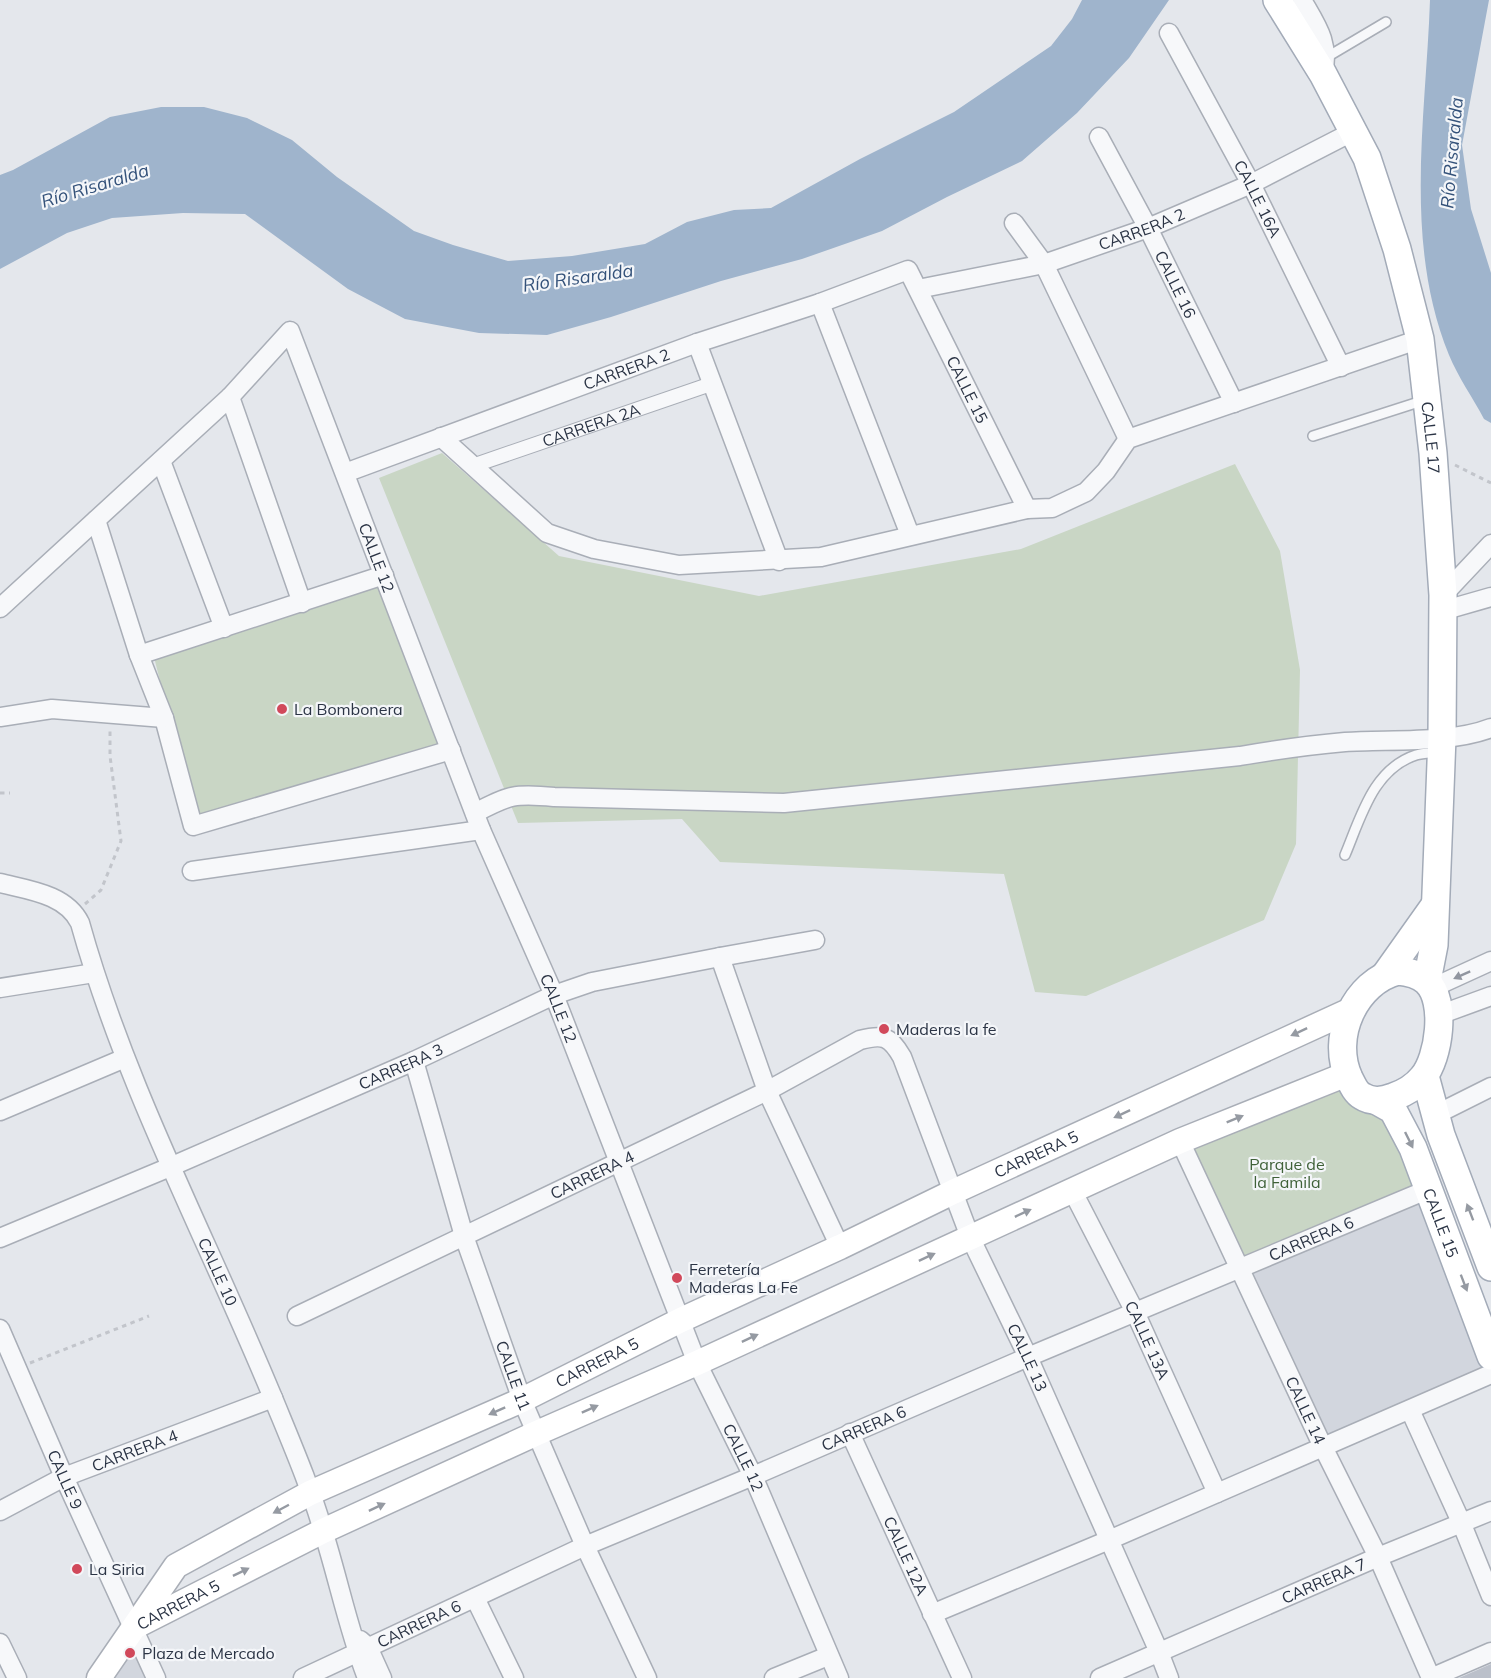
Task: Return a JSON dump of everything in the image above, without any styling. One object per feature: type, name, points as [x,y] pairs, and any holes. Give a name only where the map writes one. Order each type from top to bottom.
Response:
[{"type":"main road","name":"CALLE 17","points":[[1277,0],[1325,65],[1367,158],[1397,249],[1420,339],[1433,453],[1443,603],[1442,744],[1430,985]]},
{"type":"main road","points":[[1386,974],[1398,970],[1408,972],[1418,975],[1430,985],[1439,1015],[1438,1038],[1425,1076],[1407,1092],[1377,1101],[1361,1096],[1347,1074],[1343,1062],[1344,1025],[1369,987],[1386,974],[1435,905]]},
{"type":"main road","name":"CARRERA 5","points":[[134,1628],[176,1566],[310,1493],[522,1400],[681,1320],[840,1247],[952,1192],[1353,1009]]},
{"type":"main road","name":"CARRERA 5","points":[[134,1628],[323,1531],[537,1433],[697,1363],[1180,1141],[1347,1074]]},
{"type":"main road","name":"CALLE 15","points":[[1425,1076],[1435,1115],[1491,1267]]},
{"type":"main road","name":"CALLE 15","points":[[1377,1101],[1393,1110],[1413,1148],[1491,1356]]},
{"type":"main road","points":[[99,1678],[134,1628]]},
{"type":"street","points":[[1302,0],[1323,39],[1325,65]]},
{"type":"street","name":"CALLE 16A","points":[[1169,33],[1251,184],[1341,367]]},
{"type":"street","name":"CARRERA 2","points":[[918,289],[1044,264],[1148,228],[1251,184],[1354,131]]},
{"type":"street","name":"CALLE 16","points":[[1099,137],[1148,228],[1234,402]]},
{"type":"street","points":[[1014,223],[1044,264],[1128,439]]},
{"type":"street","name":"CARRERA 2","points":[[345,473],[697,343],[820,303],[908,270]]},
{"type":"street","name":"CALLE 15","points":[[908,270],[1027,509]]},
{"type":"street","points":[[820,303],[910,536]]},
{"type":"street","name":"CALLE 12","points":[[230,397],[290,331],[478,822],[554,996],[697,1363],[753,1476],[839,1678]]},
{"type":"street","points":[[441,436],[547,533],[594,549],[679,565],[821,557],[1027,509],[1052,508],[1086,492],[1106,471],[1128,439],[1420,339]]},
{"type":"street","points":[[697,343],[779,561]]},
{"type":"street","name":"CARRERA 2A","points":[[472,466],[711,384]]},
{"type":"street","points":[[0,608],[230,397],[302,603]]},
{"type":"street","points":[[161,461],[224,628]]},
{"type":"street","points":[[96,520],[140,655],[164,718],[193,826],[451,750]]},
{"type":"street","points":[[1443,603],[1491,543]]},
{"type":"street","points":[[140,655],[384,575]]},
{"type":"street","points":[[1443,603],[1491,597]]},
{"type":"street","points":[[0,717],[52,709],[164,718]]},
{"type":"street","points":[[192,871],[478,822],[505,798],[526,794],[554,797],[784,803],[1228,757],[1312,746],[1442,744],[1489,734]]},
{"type":"street","points":[[0,883],[42,893],[61,902],[75,913]]},
{"type":"street","name":"CALLE 10","points":[[75,913],[102,999],[125,1058],[170,1167],[273,1398],[310,1493],[353,1632],[382,1678]]},
{"type":"street","name":"CARRERA 3","points":[[0,1238],[170,1167],[414,1061],[554,996],[592,982],[814,940]]},
{"type":"street","points":[[720,957],[767,1091],[840,1247]]},
{"type":"street","points":[[1430,985],[1491,961]]},
{"type":"street","points":[[0,988],[94,973]]},
{"type":"street","points":[[1439,1015],[1491,996]]},
{"type":"street","name":"CARRERA 4","points":[[297,1316],[767,1091],[860,1040],[874,1036],[885,1037]]},
{"type":"street","name":"CALLE 13","points":[[885,1037],[895,1044],[902,1057],[970,1237],[1028,1357],[1169,1678]]},
{"type":"street","points":[[0,1112],[125,1058]]},
{"type":"street","name":"CALLE 11","points":[[414,1061],[464,1236],[522,1400],[585,1546],[647,1678]]},
{"type":"street","points":[[1435,1115],[1491,1087]]},
{"type":"street","name":"CALLE 14","points":[[1180,1141],[1323,1447],[1378,1557],[1431,1678]]},
{"type":"street","name":"CARRERA 6","points":[[303,1678],[585,1546],[1429,1189]]},
{"type":"street","name":"CALLE 13A","points":[[1072,1190],[1135,1312],[1217,1493]]},
{"type":"street","name":"CALLE 9","points":[[0,1329],[64,1477],[156,1678]]},
{"type":"street","points":[[932,1614],[1109,1540],[1491,1374]]},
{"type":"street","name":"CARRERA 4","points":[[0,1511],[64,1477],[273,1398]]},
{"type":"street","points":[[1410,1410],[1461,1522],[1491,1596]]},
{"type":"street","name":"CALLE 12A","points":[[850,1433],[962,1678]]},
{"type":"street","name":"CARRERA 7","points":[[1100,1678],[1378,1557],[1491,1511]]},
{"type":"street","points":[[475,1598],[514,1678]]},
{"type":"street","points":[[0,1643],[17,1678]]},
{"type":"street","name":"CALLE 10","points":[[362,1649],[367,1678]]},
{"type":"street","points":[[1431,1678],[1491,1652]]},
{"type":"street","points":[[774,1678],[828,1656]]},
{"type":"lane","points":[[1325,65],[1386,22]]},
{"type":"lane","points":[[1313,436],[1427,399]]},
{"type":"lane","points":[[1345,855],[1373,790],[1385,773],[1401,762],[1442,744]]},
{"type":"path","points":[[1453,465],[1491,483]]},
{"type":"path","points":[[75,913],[100,890],[121,841],[110,756],[109,714]]},
{"type":"path","points":[[0,793],[10,793]]},
{"type":"path","points":[[16,1368],[149,1316]]},
{"type":"shaded area","points":[[1429,1189],[1491,1374],[1323,1447],[1239,1268]]},
{"type":"shaded area","name":"Plaza de Mercado","points":[[134,1628],[156,1678],[99,1678]]},
{"type":"green space","points":[[442,453],[559,556],[759,596],[1021,549],[1235,464],[1280,551],[1300,670],[1296,844],[1264,920],[1086,996],[1035,992],[1004,874],[720,862],[682,819],[518,823],[379,478]]},
{"type":"green space","points":[[381,585],[447,747],[195,821],[154,657]]},
{"type":"green space","name":"Parque de la Famila","points":[[1347,1074],[1377,1101],[1429,1189],[1239,1268],[1180,1141]]},
{"type":"water","name":"Río Risaralda","points":[[1082,0],[1169,0],[1129,58],[1077,113],[1022,161],[882,231],[802,259],[721,281],[547,335],[479,333],[405,319],[348,289],[245,214],[183,213],[112,218],[67,233],[0,269],[0,175],[110,117],[161,107],[204,107],[247,118],[292,140],[337,177],[414,231],[508,261],[572,256],[645,244],[687,222],[734,210],[771,208],[860,159],[954,112],[1051,46],[1072,19]]},
{"type":"water","name":"Río Risaralda","points":[[1430,0],[1489,0],[1462,145],[1471,209],[1491,273],[1491,423],[1484,419],[1449,355],[1435,312],[1426,268],[1421,179]]},
{"type":"building","points":[[1491,1664],[1491,1678],[1459,1678]]},
{"type":"place","name":"La Bombonera","points":[[282,709]]},
{"type":"place","name":"Maderas la fe","points":[[884,1029]]},
{"type":"place","name":"Ferretería Maderas La Fe","points":[[677,1278]]},
{"type":"place","name":"La Siria","points":[[77,1569]]},
{"type":"place","name":"Plaza de Mercado","points":[[130,1653]]}]
